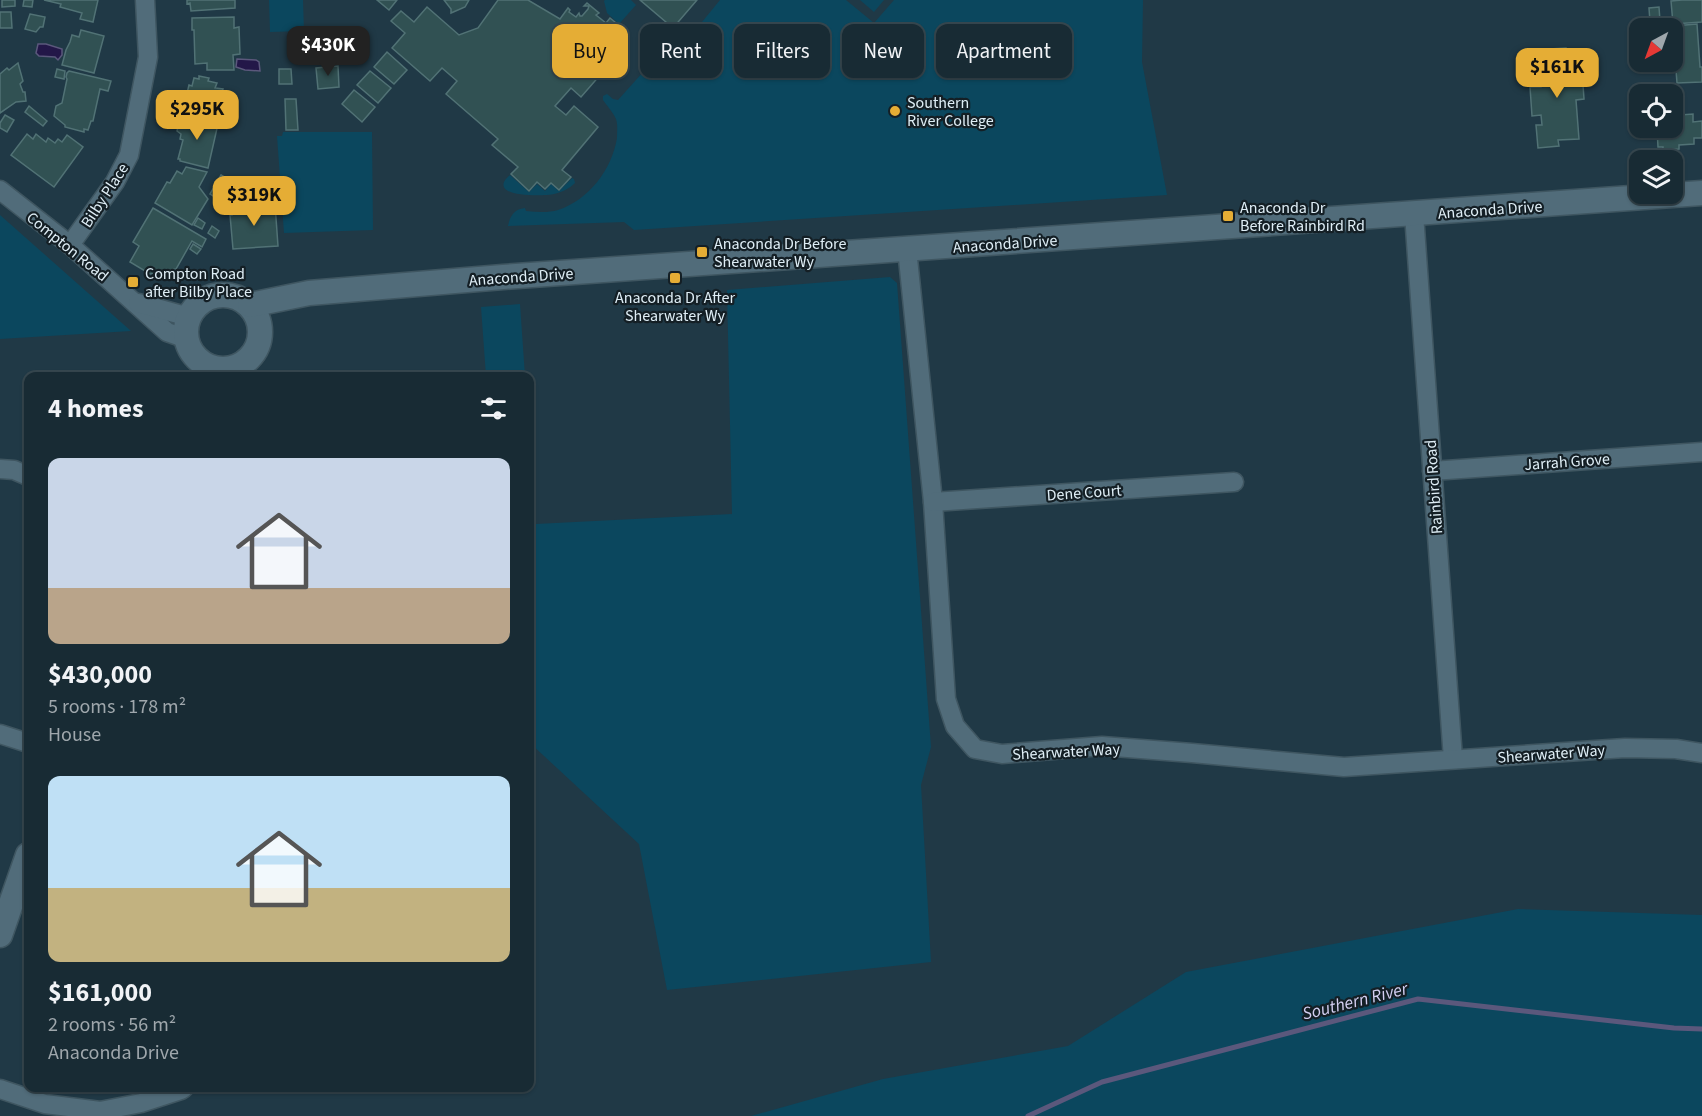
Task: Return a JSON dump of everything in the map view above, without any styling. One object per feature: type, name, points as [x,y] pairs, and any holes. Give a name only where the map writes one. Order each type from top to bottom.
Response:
[{"type":"main road","name":"Anaconda Drive","points":[[255,315],[309,293],[503,277],[1702,193]]},
{"type":"main road","points":[[216,295],[228,295],[240,298],[255,315],[261,335],[252,356],[243,363],[217,371],[198,358],[191,349],[188,328],[196,307],[205,299],[216,295]]},
{"type":"main road","points":[[0,935],[24,866]]},
{"type":"street","name":"Bilby Place","points":[[70,245],[115,183],[129,155],[148,57],[145,0]]},
{"type":"street","name":"Compton Road","points":[[0,190],[70,245],[167,332],[188,328]]},
{"type":"street","name":"Rainbird Road","points":[[1414,214],[1452,759]]},
{"type":"street","name":"Shearwater Way","points":[[907,249],[933,502],[946,699],[955,726],[975,749],[1002,754],[1102,746],[1344,767],[1642,747],[1702,753]]},
{"type":"street","name":"Jarrah Grove","points":[[1432,471],[1702,452]]},
{"type":"street","points":[[0,469],[24,475]]},
{"type":"street","name":"Dene Court","points":[[933,502],[1234,482]]},
{"type":"street","points":[[0,734],[24,742]]},
{"type":"street","points":[[0,1089],[45,1104],[100,1111],[141,1103],[175,1092]]},
{"type":"shaded area","points":[[269,0],[303,0],[304,31],[270,32]]},
{"type":"shaded area","points":[[631,0],[636,5],[619,24],[607,13],[604,1]]},
{"type":"shaded area","points":[[720,0],[846,0],[874,23],[894,0],[1143,0],[1142,62],[1167,195],[634,230],[624,222],[508,226],[515,211],[525,208],[526,211],[542,212],[558,210],[580,199],[597,182],[610,161],[617,138],[616,119],[603,100],[603,96],[607,94],[618,100],[640,76],[640,78],[722,78],[722,24],[700,24]]},
{"type":"shaded area","points":[[860,0],[884,0],[874,12]]},
{"type":"shaded area","points":[[38,44],[62,49],[62,55],[58,60],[55,57],[39,56],[36,53]]},
{"type":"shaded area","points":[[237,59],[256,60],[259,62],[260,71],[236,67]]},
{"type":"shaded area","points":[[283,132],[372,132],[373,230],[284,233],[277,136],[282,136]]},
{"type":"shaded area","points":[[510,175],[529,192],[537,184],[545,191],[551,184],[559,191],[572,178],[575,183],[554,194],[524,195],[508,191],[504,187],[504,181]]},
{"type":"shaded area","points":[[0,215],[131,331],[0,339]]},
{"type":"shaded area","points":[[890,277],[897,283],[931,747],[921,785],[931,962],[667,990],[639,844],[534,747],[534,497],[536,524],[732,514],[727,290]]},
{"type":"shaded area","points":[[520,304],[525,372],[486,372],[481,307]]},
{"type":"shaded area","points":[[1518,909],[1702,915],[1702,1116],[751,1116],[883,1079],[1068,1046],[1186,972]]},
{"type":"building","points":[[2,0],[15,0],[15,6],[2,7]]},
{"type":"building","points":[[24,0],[33,0],[32,7],[23,6]]},
{"type":"building","points":[[44,0],[98,0],[93,22],[80,19],[82,13]]},
{"type":"building","points":[[187,0],[235,0],[235,8],[191,11]]},
{"type":"building","points":[[377,0],[397,0],[389,10]]},
{"type":"building","points":[[444,0],[469,0],[465,7],[451,13],[451,9]]},
{"type":"building","points":[[498,0],[528,0],[560,19],[568,8],[569,12],[576,17],[579,13],[582,16],[588,9],[589,6],[584,6],[587,3],[599,13],[596,15],[606,23],[610,18],[617,24],[552,24],[552,78],[598,78],[581,97],[571,88],[555,106],[566,115],[574,106],[598,127],[562,170],[571,177],[559,190],[551,183],[545,189],[537,182],[529,191],[511,174],[518,167],[492,145],[498,139],[446,94],[457,81],[442,68],[430,81],[392,48],[405,33],[391,21],[401,11],[414,22],[427,7],[459,35],[478,28]]},
{"type":"building","points":[[640,0],[697,0],[676,24],[668,24]]},
{"type":"building","points":[[1702,0],[1702,22],[1683,23],[1683,18],[1672,18],[1671,1]]},
{"type":"building","points":[[1659,7],[1660,18],[1650,18],[1649,8]]},
{"type":"building","points":[[0,12],[11,12],[12,28],[0,28]]},
{"type":"building","points":[[30,14],[45,17],[43,27],[36,32],[25,29]]},
{"type":"building","points":[[234,17],[234,28],[239,27],[240,54],[233,55],[234,70],[207,70],[207,63],[195,64],[192,18]]},
{"type":"building","points":[[1697,24],[1702,82],[1677,83],[1676,72],[1683,72],[1683,25]]},
{"type":"building","points":[[81,30],[104,36],[94,73],[62,65],[72,35],[79,37]]},
{"type":"building","points":[[1566,48],[1567,59],[1572,59],[1573,69],[1578,69],[1579,85],[1583,85],[1584,99],[1576,100],[1579,139],[1558,140],[1559,146],[1538,148],[1536,125],[1542,125],[1541,115],[1532,116],[1530,87],[1541,87],[1539,55],[1551,54],[1550,49]]},
{"type":"building","points":[[387,52],[407,70],[394,84],[374,67]]},
{"type":"building","points":[[18,63],[23,81],[20,84],[25,92],[26,101],[16,102],[0,113],[0,74]]},
{"type":"building","points":[[338,66],[339,87],[318,89],[316,68]]},
{"type":"building","points":[[57,69],[65,71],[64,79],[55,77]]},
{"type":"building","points":[[279,69],[291,69],[292,84],[279,84]]},
{"type":"building","points":[[69,71],[111,81],[108,91],[100,89],[93,121],[88,130],[84,129],[84,132],[65,127],[54,116],[56,106],[62,103]]},
{"type":"building","points":[[370,71],[391,88],[378,103],[357,85]]},
{"type":"building","points":[[199,76],[209,78],[208,81],[217,83],[215,88],[223,89],[217,114],[184,106],[189,85],[192,86],[194,78],[199,79]]},
{"type":"building","points":[[354,90],[375,107],[362,122],[342,104]]},
{"type":"building","points":[[285,99],[296,99],[298,130],[286,130]]},
{"type":"building","points":[[29,106],[47,121],[43,126],[25,112]]},
{"type":"building","points":[[1693,114],[1693,122],[1702,121],[1702,138],[1694,138],[1694,144],[1679,145],[1679,149],[1663,150],[1663,147],[1658,147],[1658,138],[1683,138],[1683,115]]},
{"type":"building","points":[[5,115],[14,120],[7,132],[0,128]]},
{"type":"building","points":[[181,115],[218,124],[208,168],[178,159],[183,140],[180,139],[181,134],[177,131]]},
{"type":"building","points":[[27,134],[33,139],[36,134],[46,142],[48,138],[55,143],[58,139],[62,142],[67,135],[83,147],[54,187],[11,155]]},
{"type":"building","points":[[186,167],[207,172],[199,187],[208,199],[192,225],[155,203],[167,182],[170,183],[177,171],[182,174]]},
{"type":"building","points":[[221,175],[235,183],[224,203],[210,194]]},
{"type":"building","points":[[275,204],[278,246],[233,249],[231,207]]},
{"type":"building","points":[[153,208],[206,239],[202,247],[192,241],[176,269],[150,274],[130,262],[139,246],[133,242]]},
{"type":"building","points":[[198,218],[205,223],[202,229],[194,225]]},
{"type":"building","points":[[212,226],[219,231],[215,238],[208,233]]},
{"type":"building","points":[[193,244],[201,249],[197,254],[190,249]]},
{"type":"waterway","name":"Southern River","points":[[1028,1116],[1102,1082],[1418,999],[1674,1028],[1702,1029]]},
{"type":"place","name":"Southern River College","points":[[895,111]]},
{"type":"place","name":"Anaconda Dr Before Rainbird Rd","points":[[1228,216]]},
{"type":"place","name":"Anaconda Dr Before Shearwater Wy","points":[[702,252]]},
{"type":"place","name":"Anaconda Dr After Shearwater Wy","points":[[675,278]]},
{"type":"place","name":"Compton Road after Bilby Place","points":[[133,282]]}]
